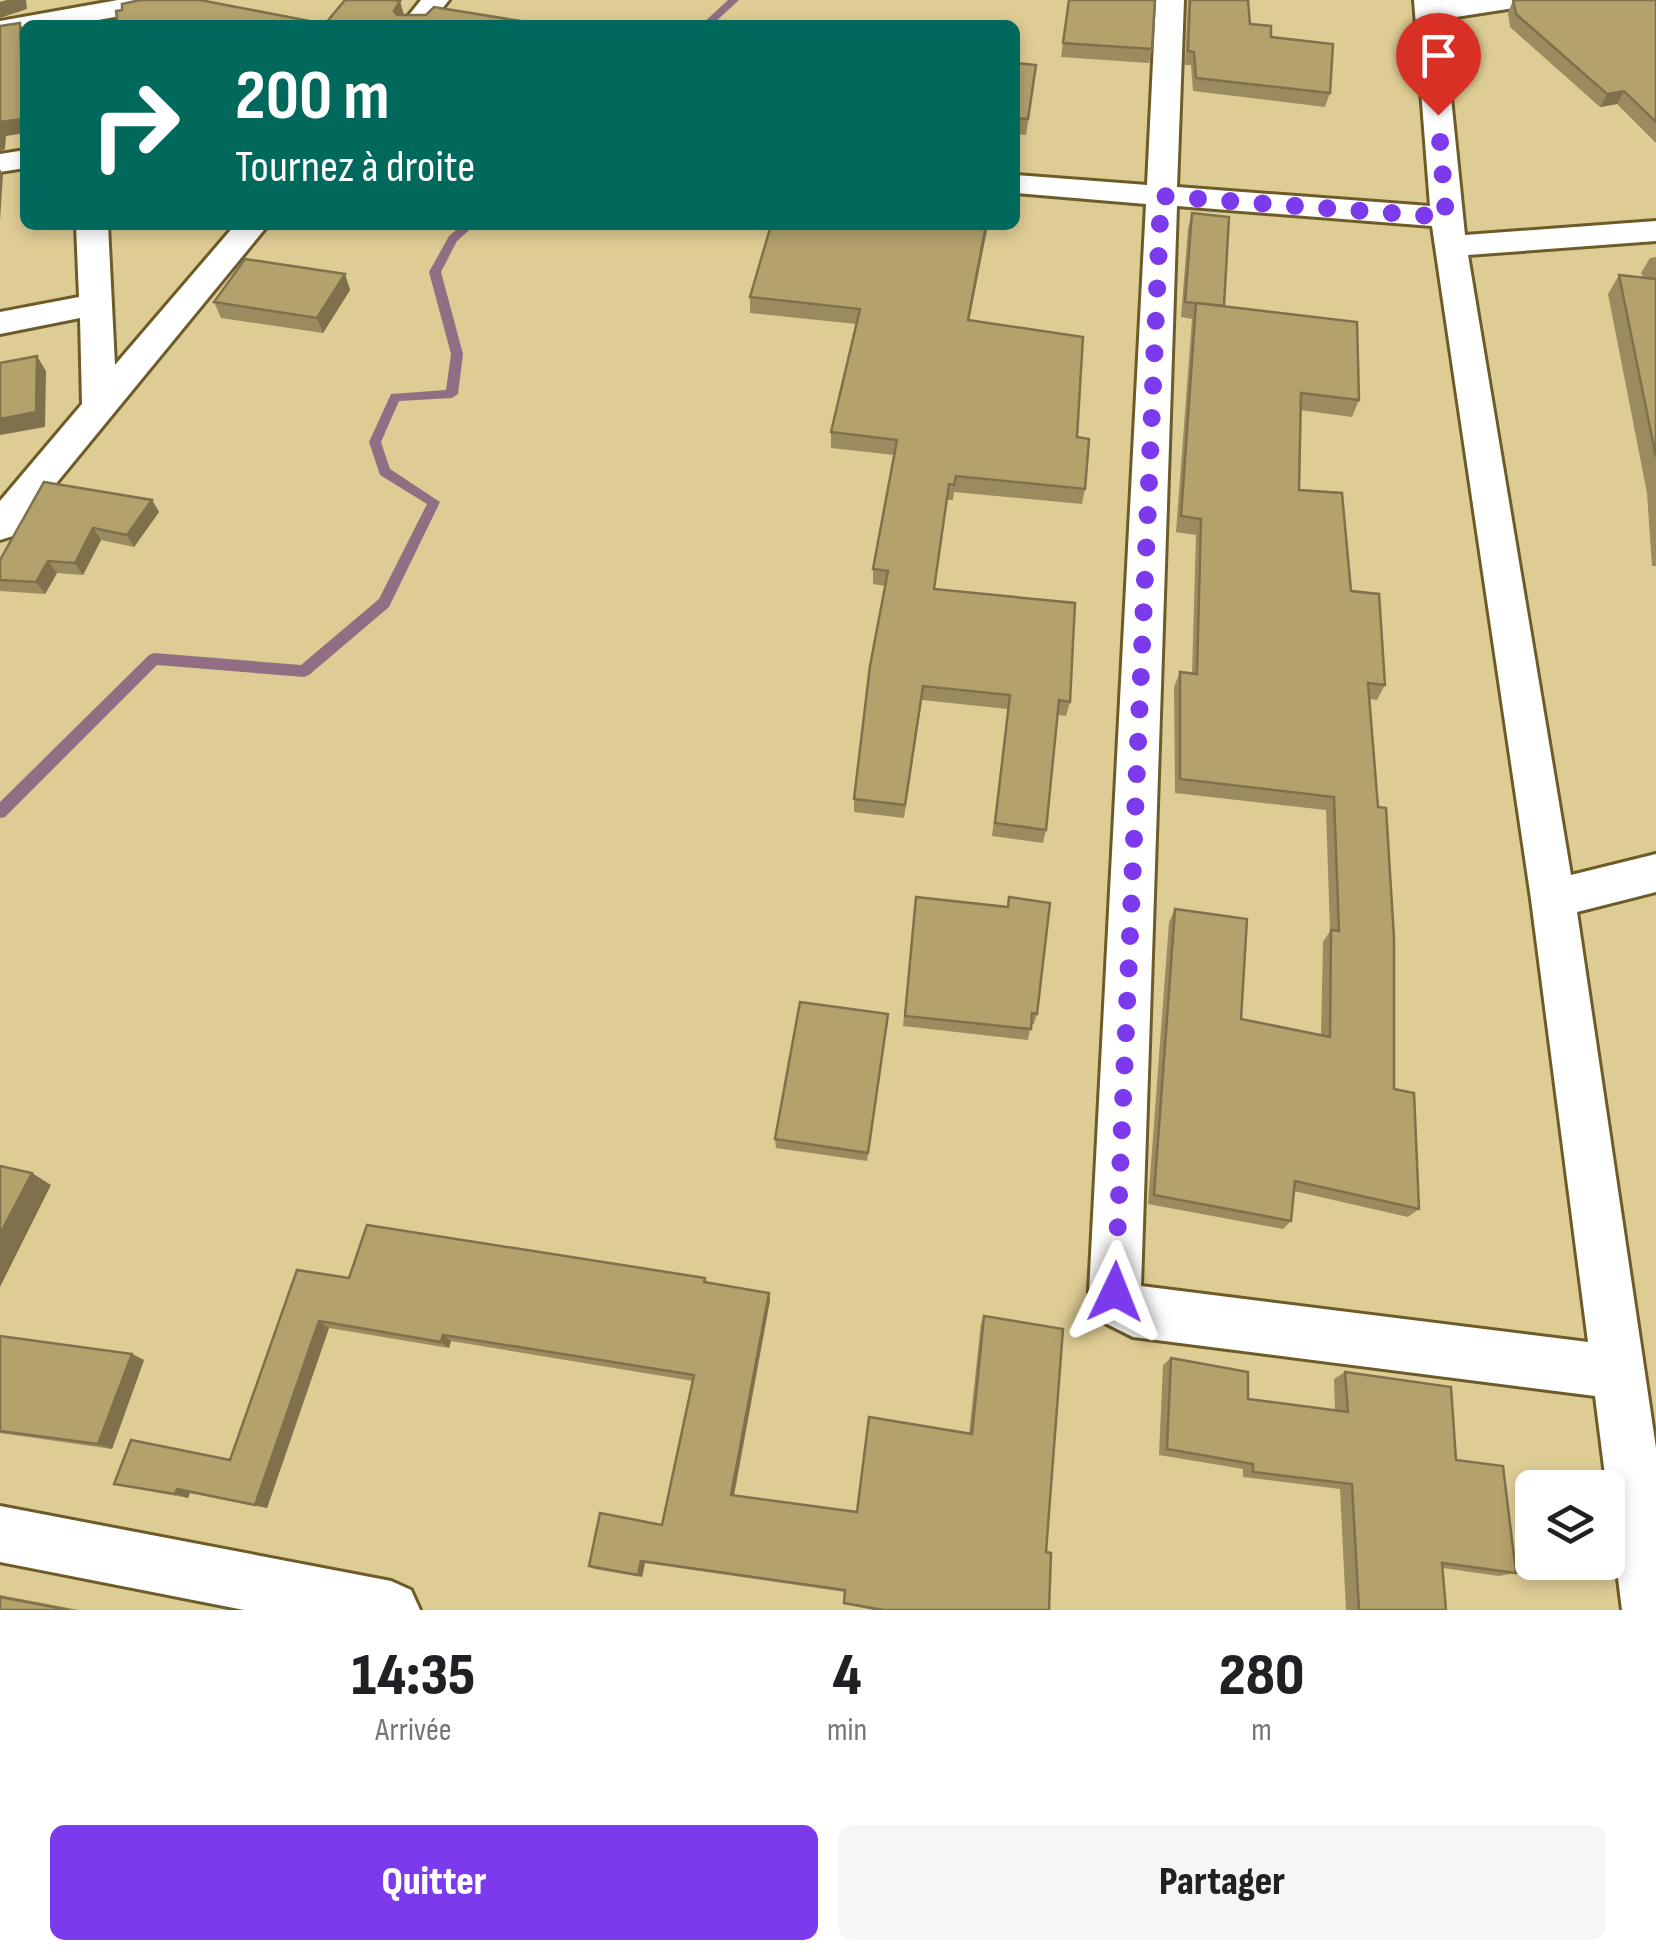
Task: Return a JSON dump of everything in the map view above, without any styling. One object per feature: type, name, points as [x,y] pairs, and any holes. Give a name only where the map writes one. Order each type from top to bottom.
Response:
[{"type":"street","points":[[44,20],[165,0]]},
{"type":"street","points":[[419,20],[435,0]]},
{"type":"street","points":[[1170,0],[1115,1292],[1121,1304],[1133,1311],[1618,1372]]},
{"type":"street","points":[[1514,0],[1429,6],[1448,232],[1553,899],[1652,1599]]},
{"type":"street","points":[[1020,184],[1161,196],[1448,232],[1656,231]]},
{"type":"street","points":[[92,230],[100,406]]},
{"type":"street","points":[[0,526],[248,230]]},
{"type":"street","points":[[0,323],[98,304]]},
{"type":"street","points":[[1553,899],[1656,873]]},
{"type":"street","points":[[0,1534],[392,1610]]},
{"type":"building","points":[[140,0],[200,0],[304,20],[117,20],[116,11],[122,10],[122,4]]},
{"type":"building","points":[[345,0],[400,1],[394,11],[397,15],[426,15],[434,7],[514,20],[328,20]]},
{"type":"building","points":[[1069,0],[1155,0],[1152,49],[1063,43]]},
{"type":"building","points":[[1190,0],[1248,0],[1250,24],[1271,26],[1271,37],[1333,44],[1330,93],[1196,78],[1194,52],[1188,51]]},
{"type":"building","points":[[1513,0],[1656,0],[1656,122],[1624,91],[1607,94],[1516,14]]},
{"type":"building","points":[[20,23],[20,119],[0,122],[0,26]]},
{"type":"building","points":[[1020,63],[1036,65],[1028,119],[1020,118]]},
{"type":"building","points":[[1192,213],[1229,217],[1224,306],[1185,302]]},
{"type":"building","points":[[770,230],[985,230],[968,320],[1083,337],[1077,437],[1089,439],[1085,489],[956,476],[954,485],[949,484],[934,589],[1075,603],[1070,702],[1059,700],[1046,830],[995,823],[1010,695],[923,686],[905,805],[854,799],[870,666],[888,571],[873,569],[897,440],[831,432],[860,309],[750,297]]},
{"type":"building","points":[[245,259],[345,274],[317,318],[214,302]]},
{"type":"building","points":[[1619,275],[1656,279],[1656,457]]},
{"type":"building","points":[[1196,303],[1357,322],[1359,400],[1301,393],[1299,490],[1342,493],[1351,591],[1379,594],[1385,685],[1368,683],[1378,807],[1386,808],[1394,938],[1394,1089],[1414,1093],[1419,1209],[1295,1181],[1291,1221],[1154,1195],[1175,909],[1247,919],[1241,1019],[1330,1037],[1331,930],[1339,931],[1334,797],[1180,779],[1180,672],[1197,674],[1201,519],[1181,516]]},
{"type":"building","points":[[37,356],[36,412],[0,419],[0,363]]},
{"type":"building","points":[[44,482],[152,500],[127,535],[93,528],[75,563],[48,561],[36,582],[0,580],[0,560]]},
{"type":"building","points":[[916,897],[1008,907],[1009,897],[1050,903],[1037,1014],[1032,1013],[1031,1029],[905,1016]]},
{"type":"building","points":[[800,1002],[888,1014],[868,1153],[775,1139]]},
{"type":"building","points":[[0,1166],[32,1173],[0,1234]]},
{"type":"building","points":[[367,1225],[705,1278],[704,1282],[769,1293],[731,1495],[857,1512],[869,1417],[972,1434],[984,1316],[1063,1329],[1046,1552],[1051,1553],[1049,1610],[883,1610],[844,1603],[845,1590],[641,1561],[638,1575],[589,1566],[600,1513],[662,1525],[694,1375],[443,1335],[441,1342],[319,1321],[255,1505],[177,1489],[175,1494],[114,1484],[131,1440],[230,1460],[297,1270],[349,1278]]},
{"type":"building","points":[[0,1336],[132,1354],[98,1444],[0,1431]]},
{"type":"building","points":[[1171,1358],[1248,1372],[1248,1399],[1348,1412],[1345,1372],[1451,1387],[1456,1460],[1503,1466],[1515,1573],[1442,1563],[1446,1610],[1359,1610],[1352,1484],[1253,1472],[1253,1464],[1167,1449]]},
{"type":"building","points":[[0,1597],[69,1610],[0,1610]]},
{"type":"waterway","points":[[712,20],[734,0]]},
{"type":"waterway","points":[[0,812],[154,659],[304,671],[384,603],[434,502],[385,472],[375,442],[395,397],[452,394],[457,354],[435,272],[453,239],[463,230]]},
{"type":"route","points":[[1115,1292],[1161,196],[1446,217],[1438,115]]}]
